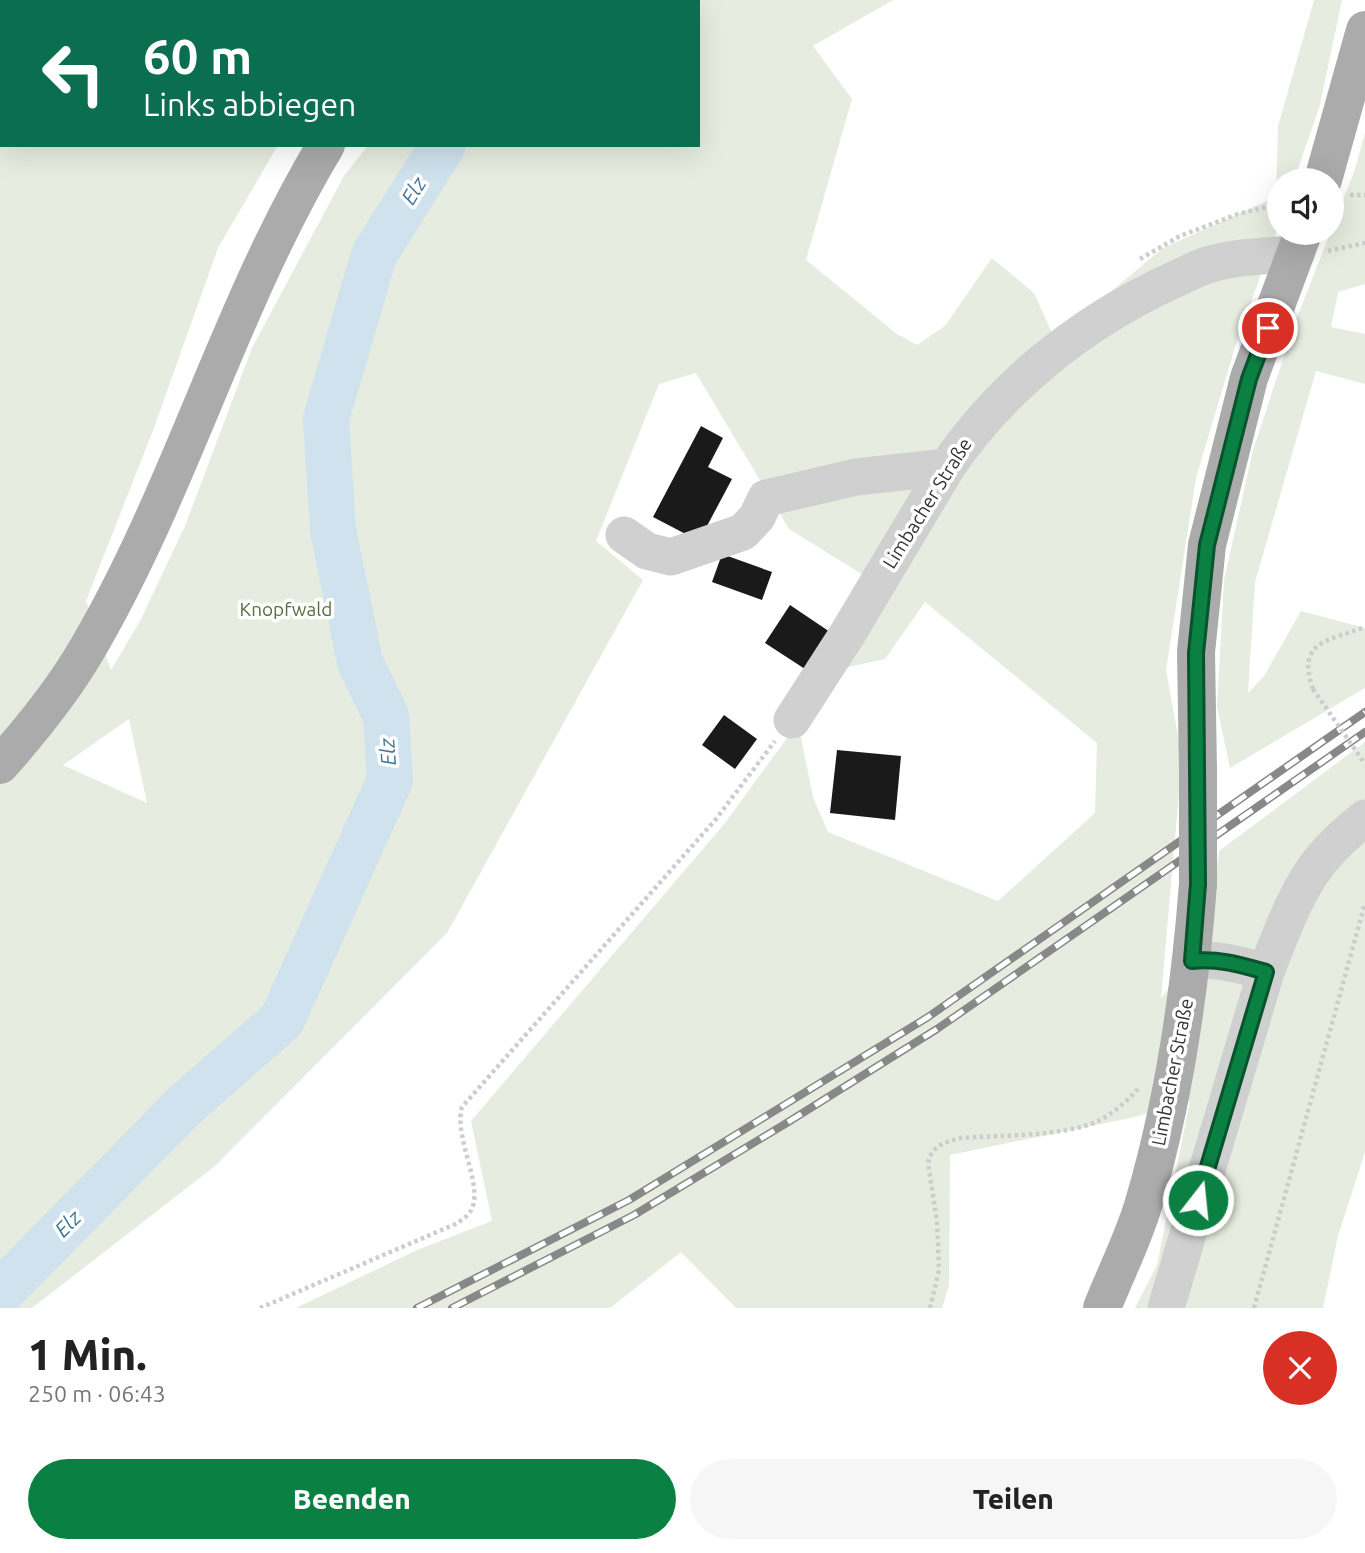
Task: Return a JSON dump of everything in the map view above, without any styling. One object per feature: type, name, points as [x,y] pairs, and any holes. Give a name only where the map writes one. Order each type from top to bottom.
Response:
[{"type":"main road","points":[[1326,168],[1365,30]]},
{"type":"main road","points":[[0,765],[29,732],[85,653],[138,555],[242,308],[305,179],[325,147]]},
{"type":"main road","name":"Limbacher Straße","points":[[1102,1308],[1145,1201],[1172,1089],[1192,961],[1198,884],[1196,653],[1207,545],[1249,379],[1299,245]]},
{"type":"lane","name":"Limbacher Straße","points":[[792,720],[848,633],[947,467],[964,441],[995,404],[1062,345],[1140,296],[1209,264],[1292,245]]},
{"type":"lane","points":[[624,535],[647,551],[671,558],[743,532],[757,517],[766,498],[856,477],[947,467]]},
{"type":"lane","points":[[1167,1308],[1266,972],[1286,921],[1311,874],[1341,838],[1365,818]]},
{"type":"lane","points":[[1192,961],[1208,959],[1230,962],[1266,972]]},
{"type":"path","points":[[1365,627],[1318,645],[1308,655],[1307,672],[1313,690],[1365,764]]},
{"type":"path","points":[[260,1308],[458,1223],[471,1212],[475,1194],[459,1125],[462,1107],[716,819],[792,720]]},
{"type":"path","points":[[1254,1308],[1365,903]]},
{"type":"path","points":[[930,1308],[939,1270],[937,1222],[928,1163],[936,1147],[961,1138],[1082,1127],[1102,1119],[1123,1105],[1144,1082]]},
{"type":"green space","name":"Knopfwald","points":[[700,0],[893,0],[813,46],[852,99],[806,260],[897,334],[917,345],[945,326],[992,258],[1034,293],[1052,333],[1083,315],[1163,248],[1267,201],[1267,245],[1272,245],[1238,337],[1196,478],[1166,670],[1182,758],[1161,998],[1207,943],[1219,851],[1365,742],[1365,1152],[1338,1236],[1323,1308],[1135,1308],[1157,1265],[1190,1101],[1135,1117],[950,1155],[949,1285],[942,1308],[736,1308],[681,1252],[610,1308],[296,1308],[417,1250],[492,1221],[471,1121],[725,823],[798,723],[813,797],[828,832],[998,901],[1095,813],[1097,743],[925,602],[885,659],[831,671],[884,588],[789,529],[696,373],[659,384],[596,541],[643,580],[447,933],[215,1166],[32,1308],[0,1308],[0,147],[277,147],[218,248],[154,428],[86,601],[111,670],[140,621],[185,526],[252,348],[344,176],[366,147],[700,147]],"holes":[[[129,719],[147,803],[63,765]]]},
{"type":"green space","points":[[1314,0],[1342,0],[1320,105],[1298,168],[1277,168],[1278,126]]},
{"type":"green space","points":[[1365,133],[1365,284],[1338,292],[1331,327],[1365,334],[1365,384],[1316,371],[1255,582],[1248,693],[1264,676],[1301,611],[1365,628],[1365,688],[1230,768],[1217,707],[1224,580],[1253,450],[1295,323],[1325,245],[1344,245],[1344,198]]},
{"type":"building","points":[[701,426],[723,438],[708,467],[732,479],[699,541],[653,517]]},
{"type":"building","points":[[722,554],[772,572],[762,600],[712,582]]},
{"type":"building","points":[[790,605],[830,632],[805,669],[765,643]]},
{"type":"building","points":[[724,715],[757,739],[735,769],[702,745]]},
{"type":"building","points":[[837,750],[901,756],[895,820],[830,813]]},
{"type":"waterway","name":"Elz","points":[[0,1293],[186,1104],[282,1020],[390,780],[386,716],[360,662],[333,530],[326,419],[374,255],[442,147]]},
{"type":"railway","points":[[417,1308],[629,1200],[928,1017],[1365,712]]},
{"type":"railway","points":[[452,1308],[634,1215],[937,1029],[1365,732]]},
{"type":"route","points":[[1198,1200],[1266,972],[1230,962],[1208,959],[1192,961],[1198,884],[1196,653],[1207,545],[1249,379],[1268,328]]}]
